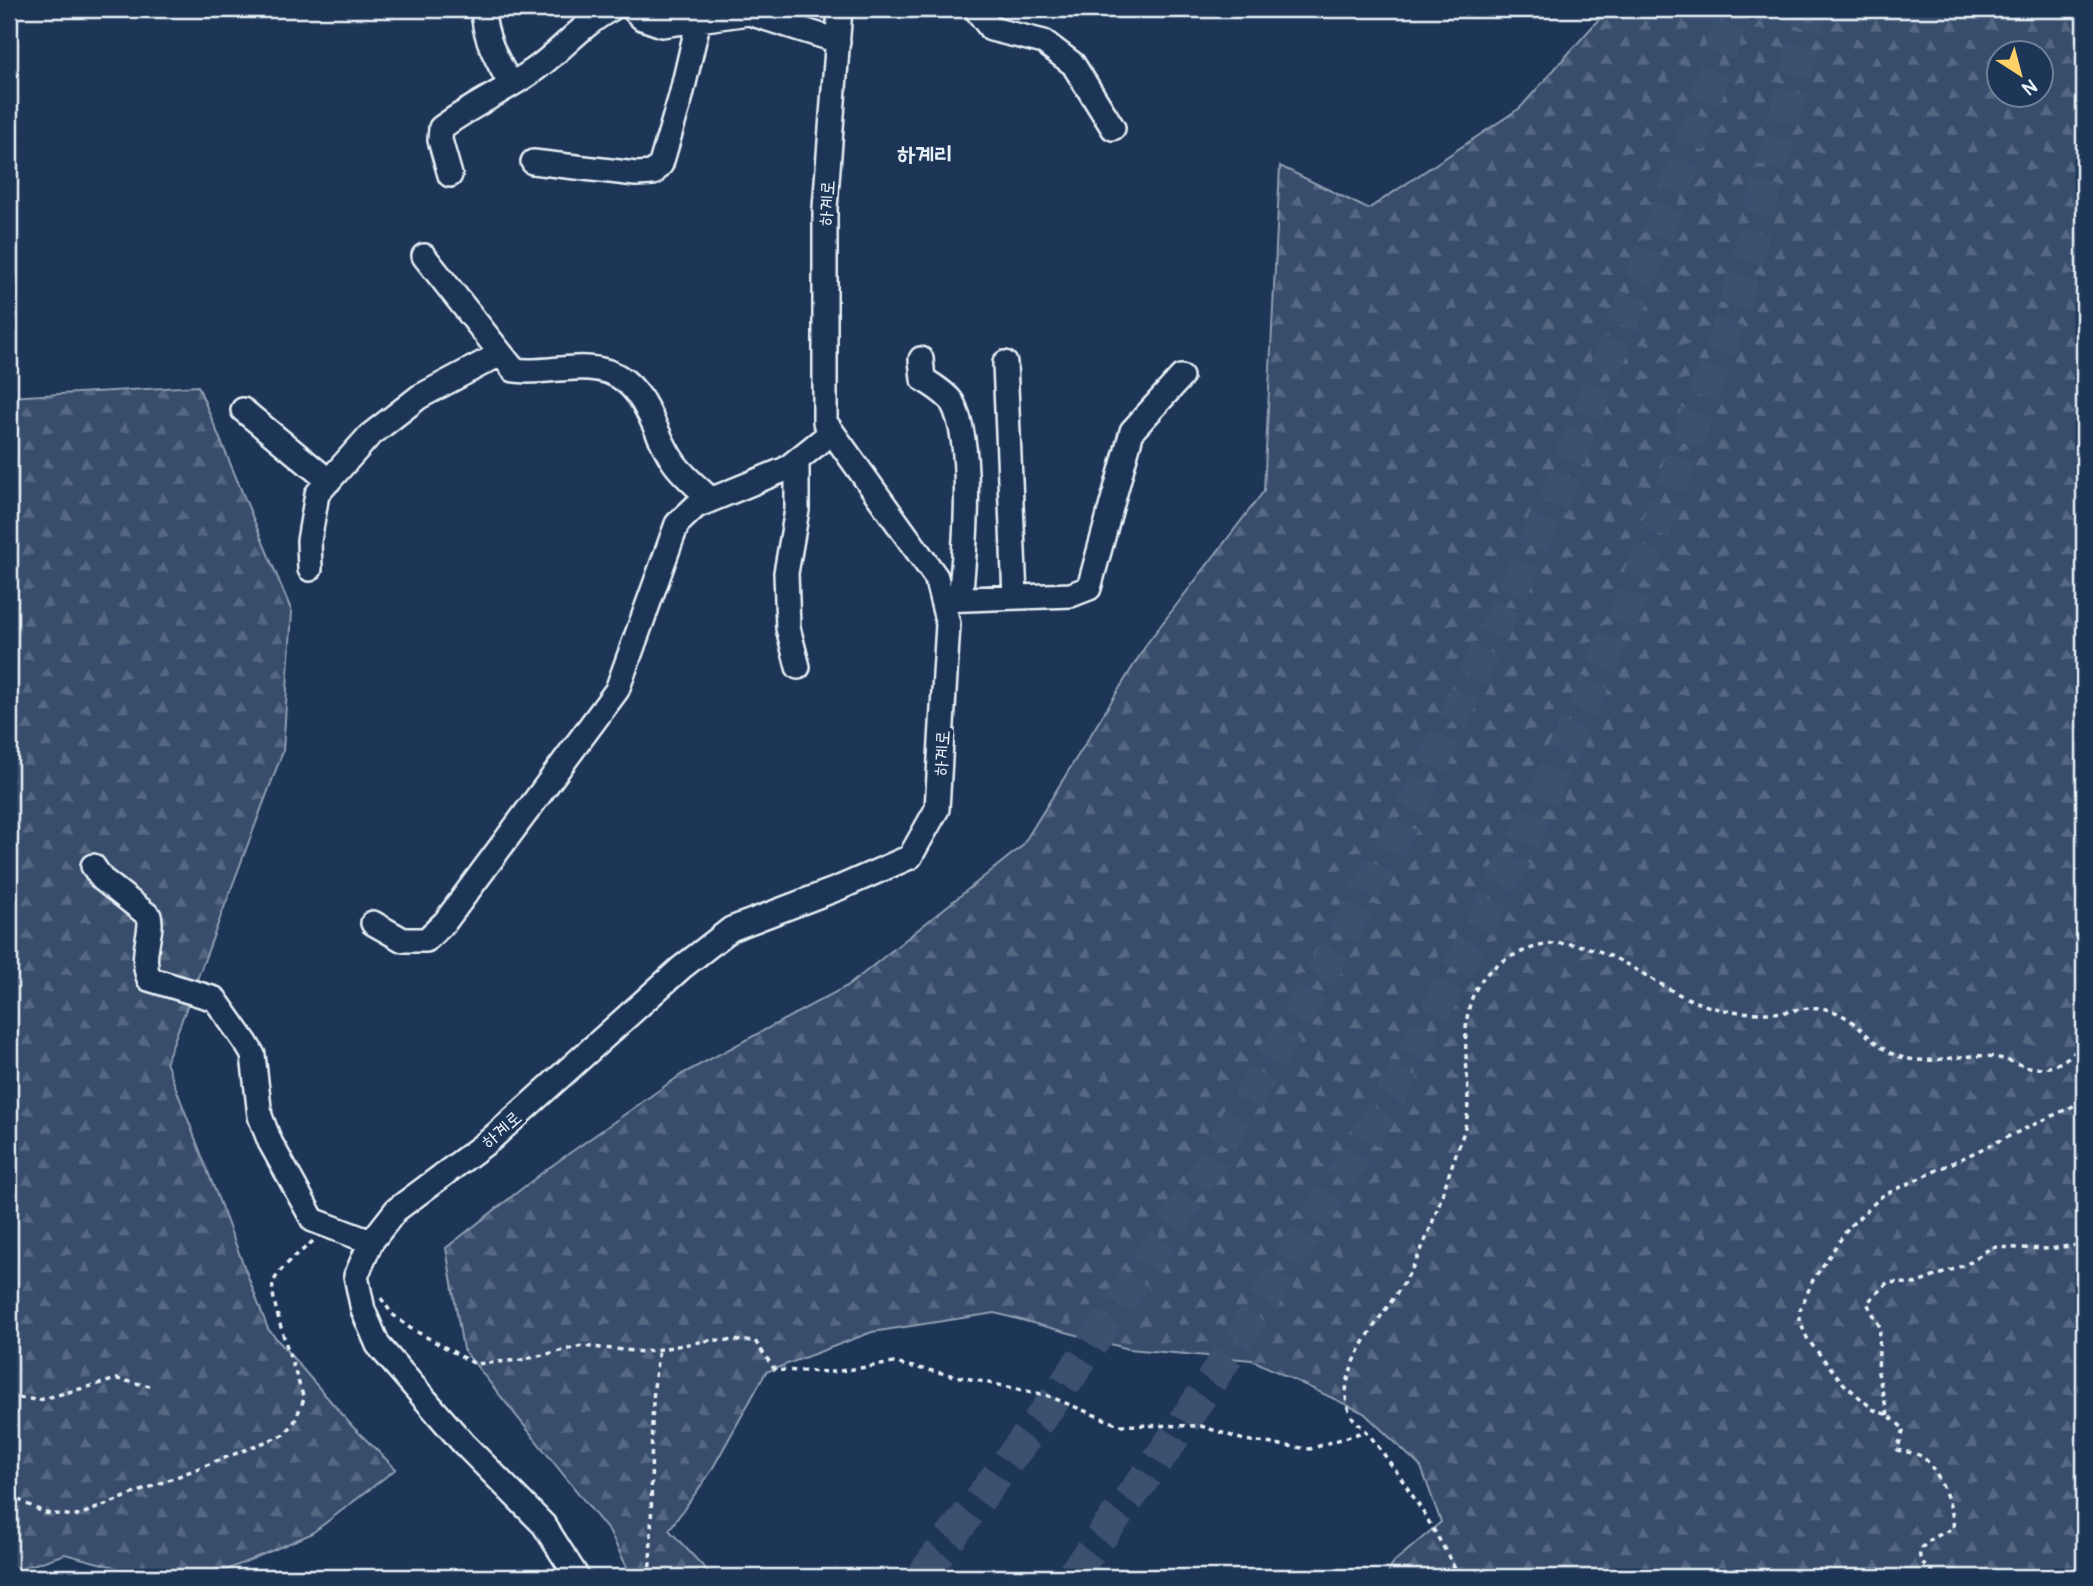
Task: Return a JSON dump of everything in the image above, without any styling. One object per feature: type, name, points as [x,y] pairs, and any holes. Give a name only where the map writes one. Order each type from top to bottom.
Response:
[{"type":"street","points":[[483,9],[484,27],[492,52],[511,85]]},
{"type":"street","points":[[450,175],[440,140],[441,128],[466,108],[536,69],[593,19],[611,9]]},
{"type":"street","points":[[633,9],[642,18],[662,25],[749,12],[838,41]]},
{"type":"street","name":"하계로","points":[[577,1577],[544,1525],[463,1443],[378,1345],[363,1310],[356,1276],[371,1242],[396,1210],[490,1139],[681,968],[731,929],[910,857],[937,809],[951,600],[825,422],[825,208],[840,9]]},
{"type":"street","points":[[976,9],[991,29],[1044,41],[1073,64],[1113,128]]},
{"type":"street","points":[[533,162],[653,173],[661,164],[699,19]]},
{"type":"street","points":[[424,256],[514,370],[526,372],[575,368],[608,372],[627,382],[639,393],[674,464],[710,499]]},
{"type":"street","points":[[310,569],[309,541],[317,494],[369,436],[419,397],[500,354]]},
{"type":"street","points":[[921,359],[923,379],[950,399],[960,420],[965,470],[965,555],[951,600],[1071,595],[1089,588],[1132,431],[1181,377]]},
{"type":"street","points":[[1005,363],[1015,597]]},
{"type":"street","points":[[243,410],[329,481]]},
{"type":"street","points":[[373,923],[403,940],[426,940],[445,922],[617,690],[677,524],[696,506],[786,469],[832,432]]},
{"type":"street","points":[[797,460],[797,510],[786,573],[789,628],[799,667]]},
{"type":"street","points":[[93,866],[102,879],[149,916],[151,923],[145,940],[149,979],[215,999],[246,1043],[253,1055],[260,1116],[270,1142],[313,1220],[343,1229],[371,1242]]},
{"type":"path","points":[[1459,1577],[1429,1521],[1366,1431],[1351,1416],[1345,1394],[1346,1385],[1367,1338],[1411,1272],[1436,1215],[1466,1120],[1468,1022],[1472,998],[1483,977],[1511,956],[1553,943],[1590,946],[1672,992],[1714,1008],[1757,1013],[1807,1007],[1827,1009],[1853,1020],[1888,1052],[1914,1059],[1987,1056],[2040,1068],[2056,1064],[2084,1045]]},
{"type":"path","points":[[1942,1577],[1925,1567],[1920,1555],[1928,1538],[1953,1529],[1954,1518],[1937,1473],[1922,1456],[1897,1450],[1904,1429],[1888,1415],[1874,1410],[1843,1383],[1808,1340],[1800,1322],[1800,1310],[1813,1280],[1849,1227],[1882,1196],[2084,1101]]},
{"type":"path","points":[[9,1495],[45,1513],[77,1516],[283,1435],[293,1425],[304,1399],[275,1302],[273,1284],[283,1269],[328,1226]]},
{"type":"path","points":[[1888,1415],[1878,1373],[1880,1326],[1867,1303],[1888,1282],[1915,1284],[1967,1264],[1992,1247],[2049,1249],[2084,1244]]},
{"type":"path","points":[[380,1295],[392,1314],[410,1328],[475,1364],[521,1360],[582,1346],[622,1352],[723,1339],[755,1341],[775,1370],[833,1372],[894,1363],[922,1367],[1046,1395],[1119,1424],[1201,1426],[1244,1440],[1310,1449],[1366,1431]]},
{"type":"path","points":[[649,1577],[653,1497],[651,1423],[659,1349]]},
{"type":"path","points":[[9,1397],[39,1400],[117,1379],[150,1386]]},
{"type":"green space","points":[[1608,9],[2084,9],[2084,1577],[1386,1577],[1394,1562],[1441,1522],[1421,1467],[1364,1413],[1252,1360],[1129,1349],[995,1313],[872,1332],[766,1372],[710,1473],[669,1530],[713,1577],[636,1577],[629,1571],[610,1533],[463,1349],[446,1248],[547,1169],[682,1074],[849,985],[1022,846],[1148,642],[1264,491],[1280,166],[1368,209],[1520,108]]},
{"type":"green space","points":[[198,386],[292,612],[283,751],[166,1062],[268,1329],[352,1426],[396,1469],[311,1534],[210,1577],[152,1577],[65,1554],[9,1573],[9,397]]},
{"type":"tunnel","points":[[921,1577],[1057,1396],[1187,1202],[1328,963],[1425,781],[1552,505],[1682,172],[1734,9]]},
{"type":"tunnel","points":[[1071,1577],[1166,1449],[1269,1293],[1389,1099],[1518,853],[1630,602],[1732,316],[1813,9]]},
{"type":"district","name":"하계리","points":[[925,154]]}]
